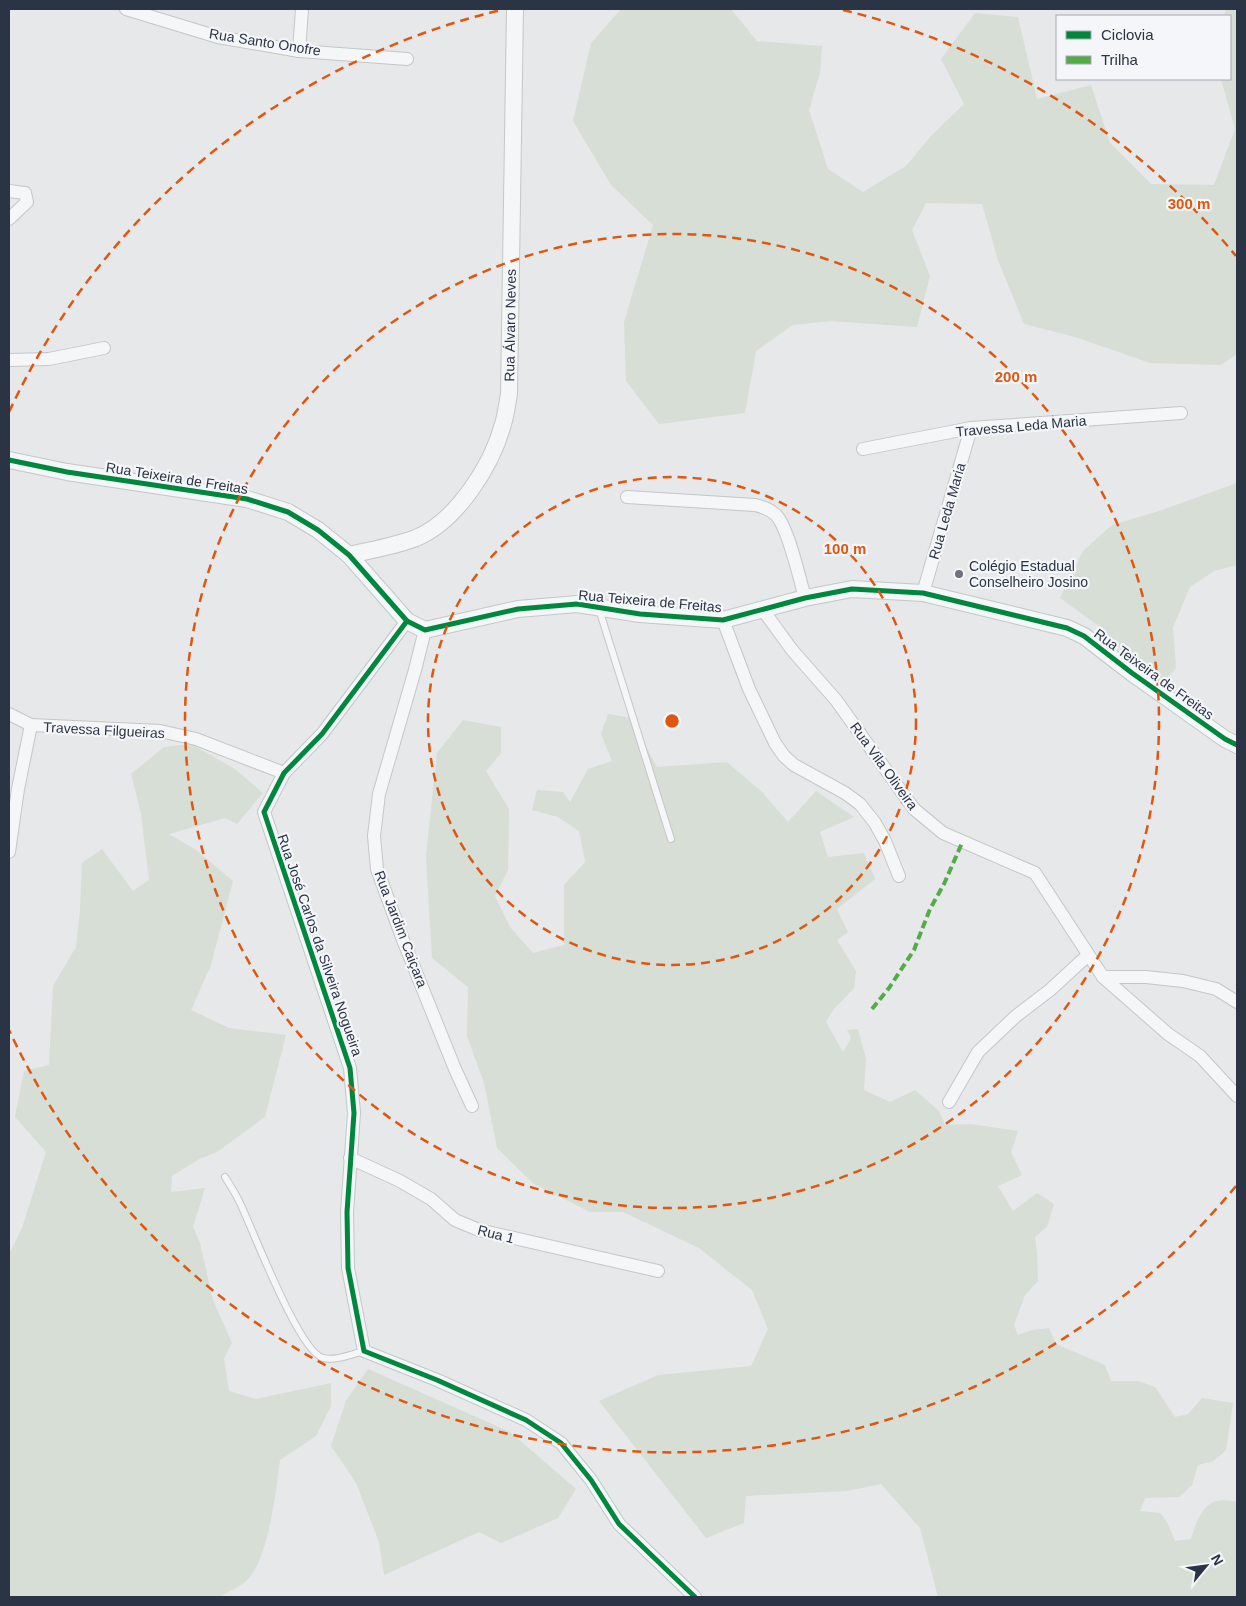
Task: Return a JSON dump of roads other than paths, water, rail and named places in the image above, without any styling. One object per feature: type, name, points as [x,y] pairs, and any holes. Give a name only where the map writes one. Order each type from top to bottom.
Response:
[{"type":"street","name":"Rua Santo Onofre","points":[[126,9],[218,37],[299,50],[407,59]]},
{"type":"street","points":[[299,50],[302,9]]},
{"type":"street","name":"Rua Álvaro Neves","points":[[349,555],[385,548],[417,537],[440,523],[458,505],[478,479],[503,425],[509,394],[515,9]]},
{"type":"street","points":[[9,191],[25,193],[27,197],[27,202],[9,218]]},
{"type":"street","points":[[9,360],[49,359],[104,348]]},
{"type":"street","name":"Travessa Leda Maria","points":[[862,449],[971,428],[1181,413]]},
{"type":"street","name":"Rua Leda Maria","points":[[923,594],[971,428]]},
{"type":"street","name":"Rua Teixeira de Freitas","points":[[9,460],[67,472],[247,499],[288,512],[318,530],[349,555],[407,621],[424,630],[518,609],[577,604],[640,614],[723,620],[805,598],[852,589],[923,594],[1067,628],[1084,636],[1132,673],[1225,739],[1237,744]]},
{"type":"street","points":[[627,496],[755,505],[767,508],[777,516],[784,526],[805,598]]},
{"type":"street","name":"Rua Vila Oliveira","points":[[763,610],[792,650],[836,700],[914,809],[943,833],[962,843],[1035,873],[1087,956],[1103,977],[1168,1034],[1200,1056],[1237,1096]]},
{"type":"street","points":[[723,620],[749,689],[775,743],[784,756],[794,765],[845,792],[860,804],[875,822],[896,865],[899,876]]},
{"type":"street","name":"Rua José Carlos da Silveira Nogueira","points":[[364,1351],[348,1268],[347,1212],[354,1112],[350,1068],[264,812],[284,773],[322,734],[407,621]]},
{"type":"street","name":"Rua Jardim Caiçara","points":[[424,630],[415,670],[379,794],[374,836],[377,869],[403,940],[472,1106]]},
{"type":"street","name":"Travessa Filgueiras","points":[[9,714],[31,725],[160,731],[196,740],[284,773]]},
{"type":"street","points":[[9,852],[13,788],[31,725]]},
{"type":"street","points":[[948,1102],[978,1052],[1000,1030],[1050,990],[1087,956]]},
{"type":"street","points":[[1103,977],[1146,977],[1182,981],[1216,989],[1237,1002]]},
{"type":"street","name":"Rua 1","points":[[350,1158],[400,1181],[431,1199],[455,1220],[479,1230],[658,1271]]},
{"type":"street","points":[[364,1351],[437,1380],[526,1420],[561,1443],[591,1480],[620,1524],[695,1597]]},
{"type":"lane","points":[[599,607],[671,840]]},
{"type":"lane","points":[[225,1176],[239,1201],[282,1299],[303,1338],[314,1353],[322,1358],[336,1359],[364,1351]]},
{"type":"place","name":"Colégio Estadual Conselheiro Josino","points":[[959,574]]}]
